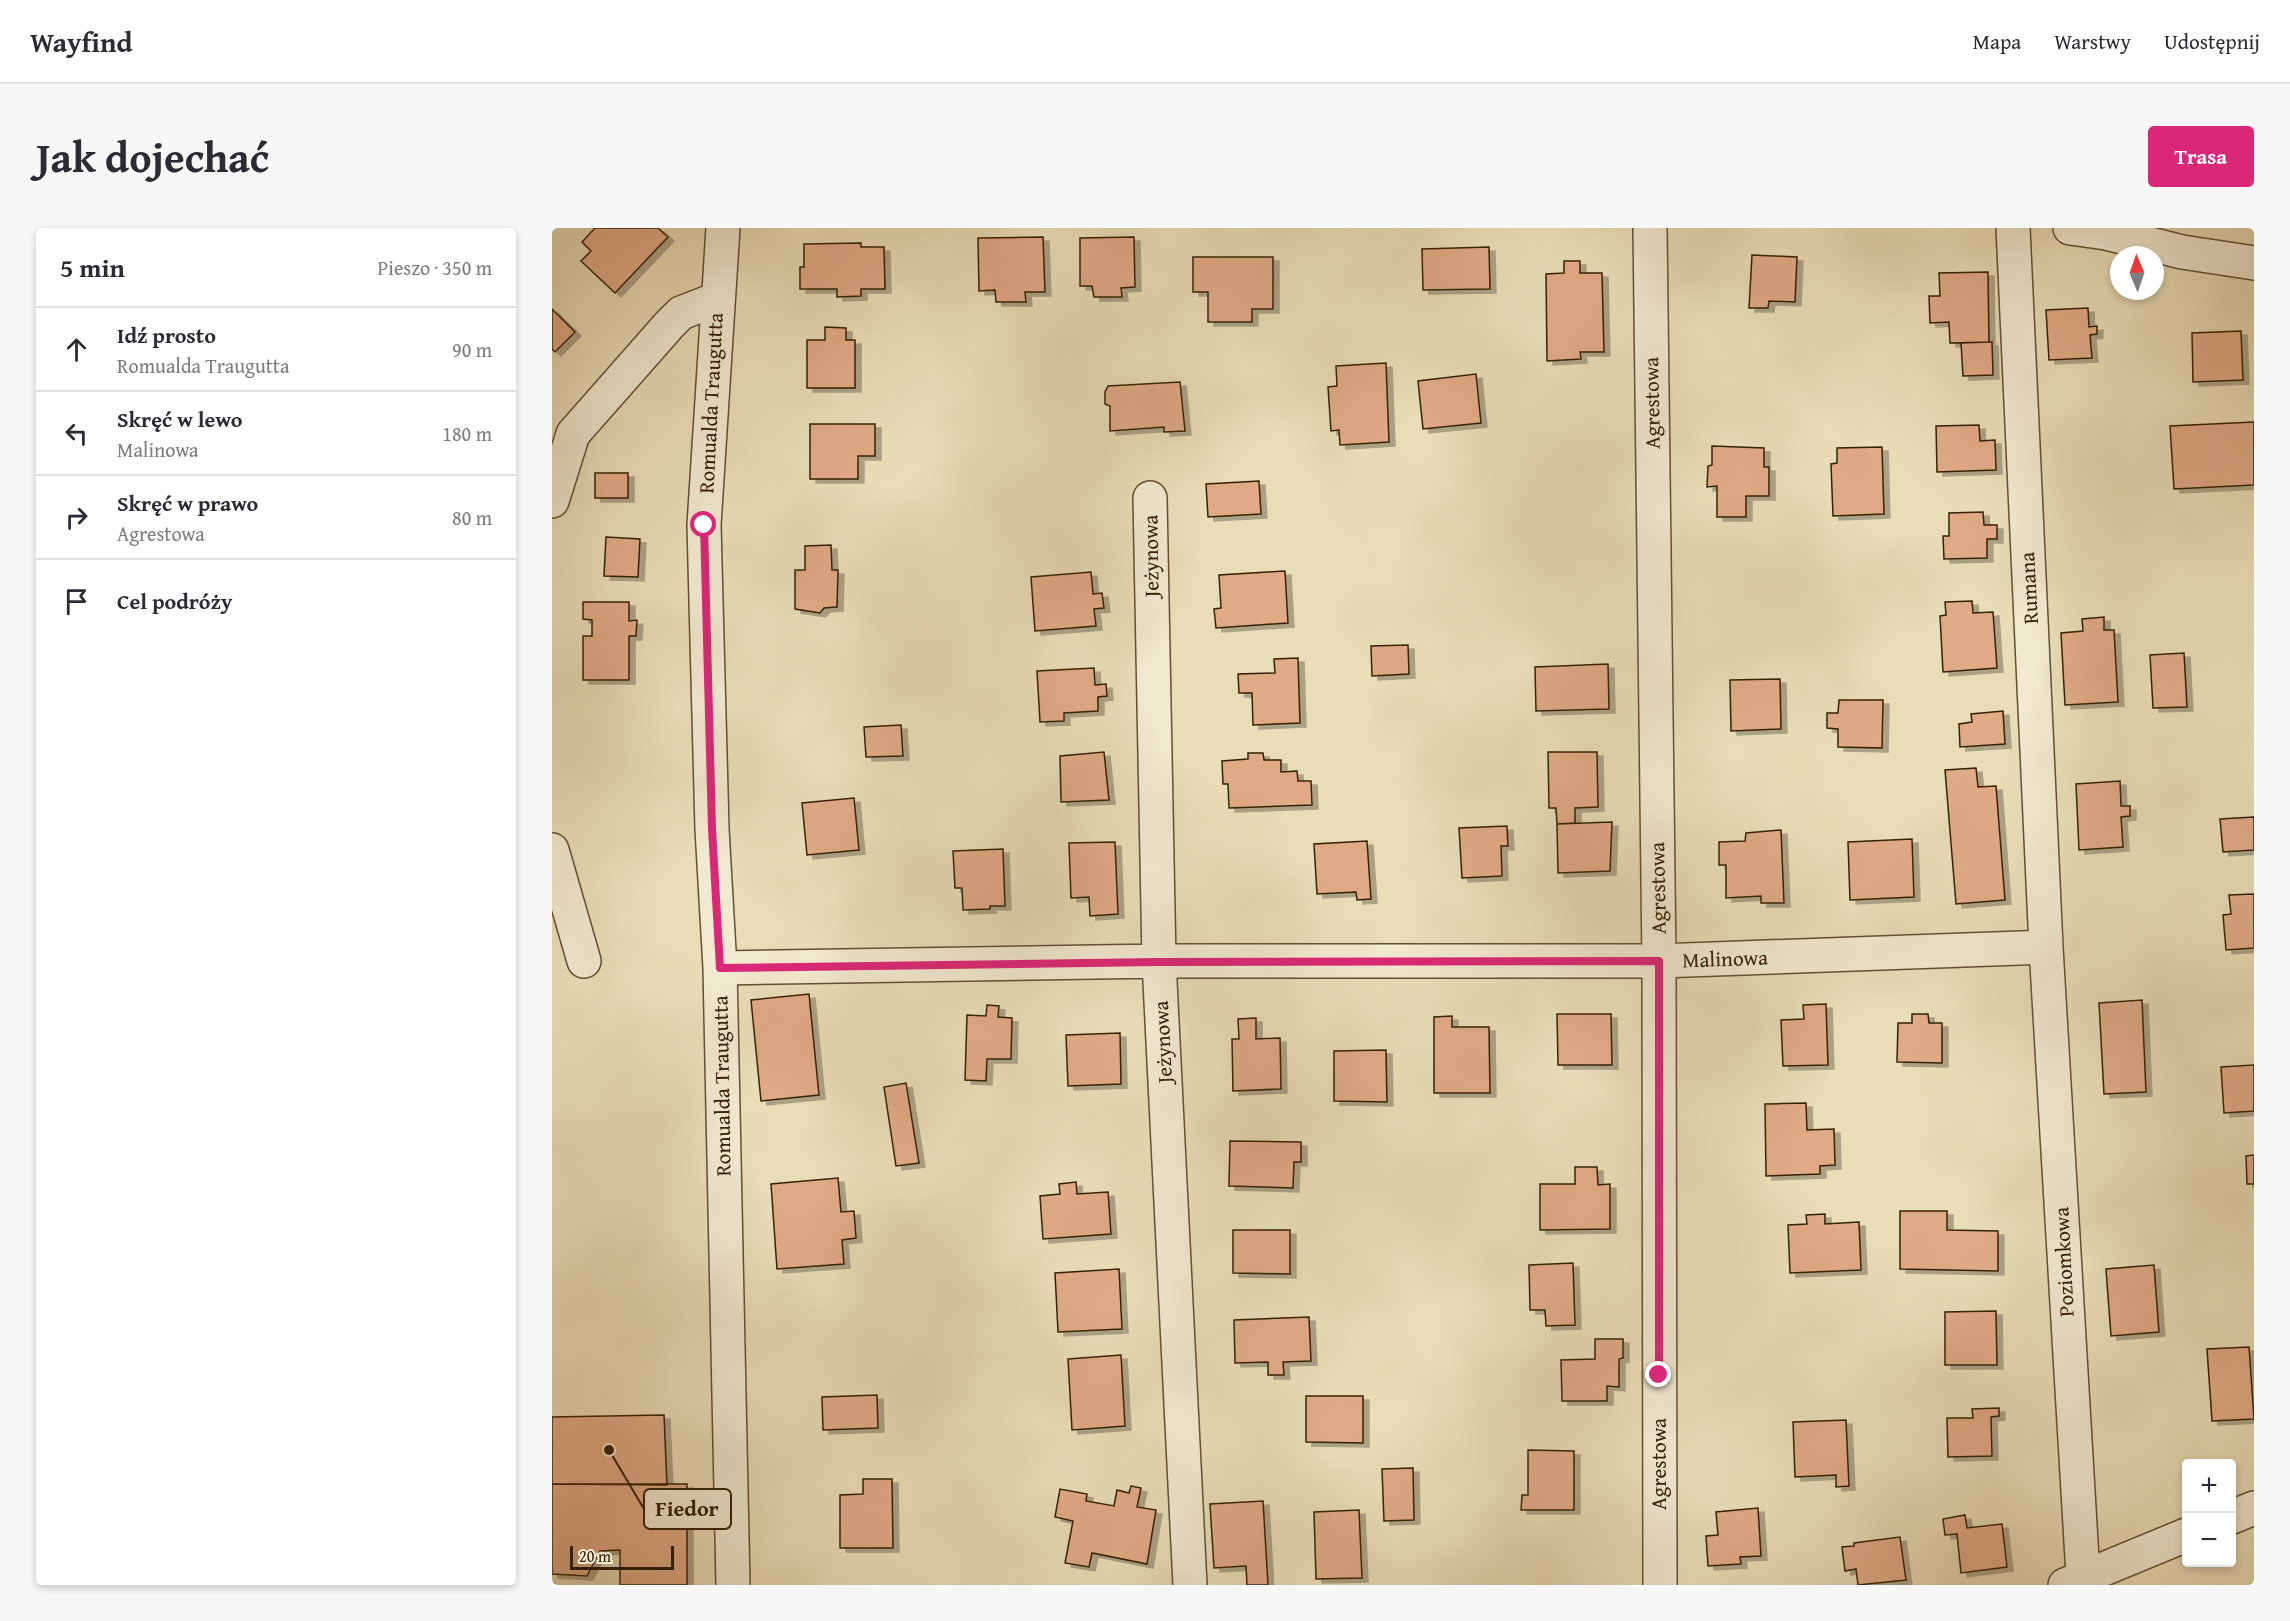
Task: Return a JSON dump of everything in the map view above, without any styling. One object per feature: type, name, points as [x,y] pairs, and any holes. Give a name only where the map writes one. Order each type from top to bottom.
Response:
[{"type":"street","name":"Romualda Traugutta","points":[[723,228],[704,525],[712,829],[720,968],[733,1585]]},
{"type":"street","name":"Agrestowa","points":[[1650,228],[1659,961],[1660,1585]]},
{"type":"street","name":"Rumana","points":[[2013,228],[2046,947]]},
{"type":"street","points":[[2070,228],[2106,233],[2182,252],[2254,263]]},
{"type":"street","points":[[552,501],[562,429],[681,314],[717,299]]},
{"type":"street","name":"Jeżynowa","points":[[1150,498],[1159,962],[1190,1585]]},
{"type":"street","points":[[552,850],[584,961]]},
{"type":"street","name":"Malinowa","points":[[720,968],[1159,962],[1659,961],[2046,947]]},
{"type":"street","name":"Poziomkowa","points":[[2046,947],[2074,1581]]},
{"type":"street","points":[[2236,1515],[2254,1508]]},
{"type":"street","points":[[2074,1581],[2182,1537]]},
{"type":"building","points":[[595,228],[658,228],[668,237],[615,293],[581,261],[591,251],[582,242]]},
{"type":"building","points":[[1043,237],[1045,292],[1025,292],[1026,302],[996,302],[995,290],[979,291],[978,238]]},
{"type":"building","points":[[1134,237],[1135,287],[1121,288],[1122,297],[1094,297],[1092,286],[1080,286],[1080,238]]},
{"type":"building","points":[[861,243],[861,247],[884,247],[885,289],[861,289],[861,296],[837,297],[837,289],[800,289],[800,267],[804,267],[804,244]]},
{"type":"building","points":[[1489,247],[1490,289],[1423,290],[1422,249]]},
{"type":"building","points":[[1752,255],[1797,257],[1795,302],[1769,301],[1768,308],[1749,308]]},
{"type":"building","points":[[1193,257],[1273,257],[1273,309],[1252,309],[1252,322],[1208,322],[1208,292],[1193,292]]},
{"type":"building","points":[[1564,261],[1580,261],[1580,273],[1602,273],[1604,352],[1580,352],[1581,359],[1547,361],[1546,274],[1564,273]]},
{"type":"building","points":[[1988,272],[1989,342],[1950,343],[1949,322],[1930,323],[1929,296],[1940,296],[1939,273]]},
{"type":"building","points":[[2088,308],[2089,327],[2097,326],[2097,334],[2090,335],[2092,358],[2049,360],[2046,310]]},
{"type":"building","points":[[552,309],[575,332],[555,352],[552,349]]},
{"type":"building","points":[[825,327],[846,328],[846,340],[855,340],[855,388],[807,388],[807,340],[825,340]]},
{"type":"building","points":[[2241,331],[2243,380],[2193,382],[2192,333]]},
{"type":"building","points":[[1992,342],[1993,375],[1963,376],[1961,343]]},
{"type":"building","points":[[1386,363],[1389,442],[1340,445],[1339,430],[1331,431],[1328,387],[1337,386],[1336,366]]},
{"type":"building","points":[[1476,374],[1481,423],[1423,429],[1418,381]]},
{"type":"building","points":[[1180,382],[1185,431],[1164,432],[1164,427],[1110,431],[1110,406],[1105,404],[1105,392],[1108,386]]},
{"type":"building","points":[[2254,422],[2254,485],[2174,489],[2170,426]]},
{"type":"building","points":[[810,424],[875,424],[875,456],[858,456],[858,479],[810,479]]},
{"type":"building","points":[[1979,425],[1980,441],[1995,440],[1996,470],[1937,472],[1936,426]]},
{"type":"building","points":[[1712,446],[1764,448],[1764,467],[1769,467],[1769,496],[1746,496],[1746,517],[1717,517],[1717,486],[1707,487],[1708,466],[1712,465]]},
{"type":"building","points":[[1882,447],[1884,514],[1833,516],[1831,464],[1837,463],[1837,448]]},
{"type":"building","points":[[595,473],[628,473],[628,498],[595,498]]},
{"type":"building","points":[[1259,481],[1261,514],[1208,517],[1206,484]]},
{"type":"building","points":[[1983,512],[1984,525],[1997,525],[1997,539],[1987,539],[1987,558],[1944,559],[1943,536],[1949,536],[1949,513]]},
{"type":"building","points":[[606,537],[640,539],[638,577],[604,576]]},
{"type":"building","points":[[831,545],[832,570],[838,570],[837,607],[824,608],[820,613],[795,609],[795,570],[805,570],[805,546]]},
{"type":"building","points":[[1285,571],[1288,623],[1216,628],[1214,609],[1221,608],[1219,575]]},
{"type":"building","points":[[1091,572],[1093,594],[1102,593],[1104,608],[1094,609],[1096,626],[1035,631],[1031,577]]},
{"type":"building","points":[[1972,601],[1973,613],[1993,612],[1997,668],[1943,672],[1940,616],[1946,615],[1945,602]]},
{"type":"building","points":[[583,602],[629,602],[629,621],[637,620],[636,636],[629,636],[629,680],[583,680],[583,636],[592,636],[592,620],[583,619]]},
{"type":"building","points":[[2104,617],[2104,630],[2114,630],[2118,702],[2065,705],[2061,633],[2083,631],[2082,619]]},
{"type":"building","points":[[1408,645],[1409,674],[1372,676],[1371,646]]},
{"type":"building","points":[[2184,653],[2187,707],[2153,708],[2150,655]]},
{"type":"building","points":[[1298,658],[1300,723],[1253,725],[1252,693],[1239,693],[1238,674],[1275,673],[1274,659]]},
{"type":"building","points":[[1608,664],[1609,709],[1536,711],[1535,667]]},
{"type":"building","points":[[1094,668],[1095,685],[1106,684],[1107,696],[1098,697],[1098,711],[1064,713],[1064,721],[1040,722],[1037,671]]},
{"type":"building","points":[[1780,679],[1781,729],[1731,731],[1730,680]]},
{"type":"building","points":[[1839,700],[1883,700],[1882,748],[1838,747],[1838,729],[1827,728],[1827,713],[1838,713]]},
{"type":"building","points":[[2003,711],[2005,744],[1960,747],[1959,724],[1972,722],[1971,714]]},
{"type":"building","points":[[901,725],[903,756],[866,757],[864,727]]},
{"type":"building","points":[[1104,752],[1109,800],[1061,802],[1060,756]]},
{"type":"building","points":[[1548,752],[1597,752],[1598,807],[1575,808],[1575,823],[1557,824],[1556,808],[1549,808]]},
{"type":"building","points":[[1248,753],[1263,753],[1264,760],[1281,760],[1281,772],[1297,771],[1298,781],[1311,781],[1312,805],[1229,808],[1228,784],[1223,784],[1222,761],[1248,759]]},
{"type":"building","points":[[1976,768],[1978,787],[1996,786],[2005,900],[1956,904],[1945,770]]},
{"type":"building","points":[[2120,781],[2121,806],[2130,806],[2130,816],[2121,817],[2123,847],[2079,850],[2076,784]]},
{"type":"building","points":[[854,798],[859,850],[807,855],[802,803]]},
{"type":"building","points":[[2254,817],[2254,850],[2223,852],[2220,819]]},
{"type":"building","points":[[1612,822],[1610,871],[1558,873],[1557,824]]},
{"type":"building","points":[[1507,826],[1508,846],[1501,846],[1502,876],[1462,878],[1459,828]]},
{"type":"building","points":[[1781,830],[1784,903],[1761,903],[1761,896],[1726,898],[1726,865],[1719,865],[1719,842],[1745,841],[1746,833]]},
{"type":"building","points":[[1912,839],[1914,897],[1850,900],[1848,842]]},
{"type":"building","points":[[1367,841],[1371,899],[1357,900],[1356,892],[1317,894],[1314,844]]},
{"type":"building","points":[[1115,842],[1118,914],[1090,916],[1089,897],[1071,898],[1069,843]]},
{"type":"building","points":[[1003,849],[1005,906],[963,910],[962,888],[955,888],[953,851]]},
{"type":"building","points":[[2254,894],[2254,948],[2226,950],[2223,915],[2231,914],[2229,895]]},
{"type":"building","points":[[809,994],[819,1095],[761,1101],[751,1000]]},
{"type":"building","points":[[2142,1000],[2146,1092],[2104,1094],[2099,1003]]},
{"type":"building","points":[[1826,1004],[1828,1065],[1783,1066],[1781,1020],[1804,1019],[1803,1005]]},
{"type":"building","points":[[987,1005],[999,1006],[998,1017],[1012,1018],[1011,1059],[987,1059],[986,1081],[965,1080],[967,1015],[986,1016]]},
{"type":"building","points":[[1557,1014],[1611,1014],[1612,1065],[1558,1065]]},
{"type":"building","points":[[1912,1014],[1928,1014],[1929,1023],[1942,1023],[1942,1063],[1897,1062],[1898,1023],[1912,1023]]},
{"type":"building","points":[[1452,1016],[1452,1027],[1489,1027],[1490,1093],[1434,1093],[1434,1017]]},
{"type":"building","points":[[1256,1018],[1256,1039],[1280,1038],[1281,1089],[1233,1091],[1232,1039],[1239,1039],[1238,1019]]},
{"type":"building","points":[[1120,1033],[1121,1084],[1068,1086],[1066,1035]]},
{"type":"building","points":[[1386,1050],[1387,1102],[1334,1101],[1334,1051]]},
{"type":"building","points":[[2254,1065],[2254,1111],[2224,1113],[2221,1067]]},
{"type":"building","points":[[906,1083],[919,1163],[896,1166],[884,1087]]},
{"type":"building","points":[[1806,1103],[1807,1130],[1834,1129],[1835,1165],[1820,1166],[1820,1174],[1766,1176],[1765,1104]]},
{"type":"building","points":[[1230,1141],[1301,1142],[1301,1162],[1294,1162],[1293,1188],[1229,1186]]},
{"type":"building","points":[[2254,1155],[2254,1184],[2247,1184],[2246,1156]]},
{"type":"building","points":[[1575,1167],[1597,1167],[1598,1185],[1610,1184],[1610,1229],[1540,1230],[1540,1184],[1575,1184]]},
{"type":"building","points":[[838,1178],[841,1212],[854,1211],[856,1238],[842,1240],[844,1264],[777,1269],[771,1184]]},
{"type":"building","points":[[1076,1182],[1077,1194],[1108,1192],[1111,1234],[1043,1239],[1040,1196],[1060,1194],[1059,1184]]},
{"type":"building","points":[[1900,1211],[1947,1211],[1947,1230],[1998,1231],[1998,1271],[1900,1269]]},
{"type":"building","points":[[1825,1214],[1825,1224],[1859,1222],[1861,1270],[1790,1273],[1788,1225],[1807,1224],[1806,1215]]},
{"type":"building","points":[[1233,1230],[1290,1230],[1290,1274],[1233,1273]]},
{"type":"building","points":[[1573,1263],[1575,1325],[1546,1326],[1545,1310],[1530,1310],[1529,1265]]},
{"type":"building","points":[[2154,1265],[2159,1332],[2111,1336],[2106,1269]]},
{"type":"building","points":[[1119,1269],[1122,1329],[1058,1332],[1055,1273]]},
{"type":"building","points":[[1996,1311],[1997,1365],[1945,1365],[1945,1312]]},
{"type":"building","points":[[1309,1317],[1311,1361],[1283,1362],[1284,1375],[1268,1375],[1268,1362],[1235,1363],[1234,1320]]},
{"type":"building","points":[[1595,1339],[1623,1339],[1623,1358],[1619,1359],[1619,1387],[1607,1386],[1607,1401],[1562,1401],[1561,1360],[1595,1359]]},
{"type":"building","points":[[2249,1347],[2254,1419],[2212,1421],[2207,1349]]},
{"type":"building","points":[[1121,1355],[1125,1426],[1072,1430],[1068,1359]]},
{"type":"building","points":[[877,1395],[878,1428],[823,1430],[822,1397]]},
{"type":"building","points":[[1306,1396],[1363,1396],[1363,1443],[1306,1442]]},
{"type":"building","points":[[1999,1408],[1999,1416],[1991,1417],[1992,1456],[1948,1457],[1947,1418],[1973,1418],[1972,1409]]},
{"type":"building","points":[[664,1415],[667,1485],[552,1484],[552,1417]]},
{"type":"building","points":[[1846,1420],[1849,1486],[1836,1487],[1836,1475],[1795,1477],[1793,1422]]},
{"type":"building","points":[[1528,1450],[1574,1451],[1574,1510],[1521,1510],[1522,1495],[1528,1495]]},
{"type":"building","points":[[1413,1468],[1414,1520],[1384,1521],[1382,1469]]},
{"type":"building","points":[[863,1479],[892,1479],[893,1548],[840,1548],[840,1495],[863,1494]]},
{"type":"building","points":[[552,1484],[687,1484],[687,1585],[620,1585],[620,1550],[600,1551],[587,1576],[552,1574]]},
{"type":"building","points":[[1131,1486],[1141,1488],[1137,1507],[1156,1510],[1147,1564],[1092,1553],[1089,1567],[1065,1563],[1073,1521],[1055,1517],[1060,1489],[1087,1494],[1086,1501],[1114,1506],[1117,1490],[1129,1493]]},
{"type":"building","points":[[1263,1501],[1268,1585],[1247,1585],[1246,1566],[1214,1568],[1210,1504]]},
{"type":"building","points":[[1758,1508],[1761,1556],[1740,1557],[1741,1564],[1708,1566],[1706,1536],[1718,1535],[1716,1512]]},
{"type":"building","points":[[1359,1510],[1362,1578],[1316,1579],[1314,1512]]},
{"type":"building","points":[[1965,1515],[1967,1528],[2002,1524],[2007,1567],[1961,1573],[1957,1534],[1945,1535],[1943,1519]]},
{"type":"building","points":[[1900,1537],[1906,1580],[1858,1585],[1856,1569],[1845,1571],[1842,1547],[1854,1546],[1854,1543]]},
{"type":"place","name":"Fiedor","points":[[609,1450]]},
{"type":"route","points":[[704,525],[712,829],[720,968],[1159,962],[1659,961],[1659,1375]]}]
